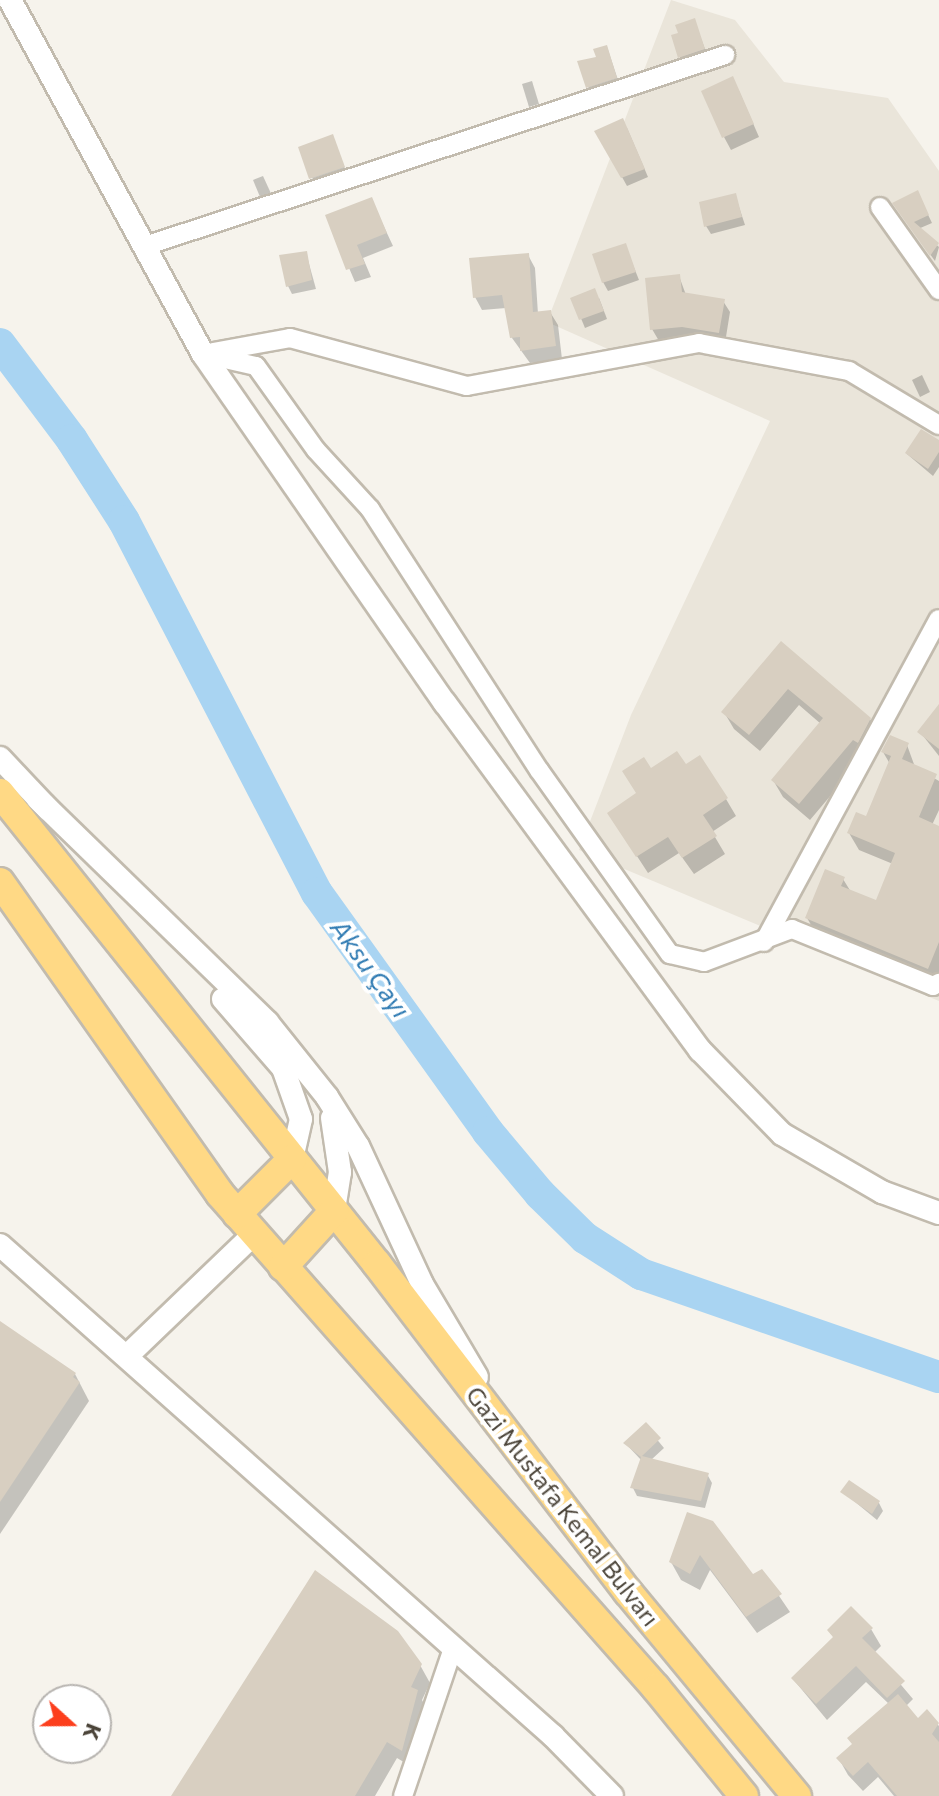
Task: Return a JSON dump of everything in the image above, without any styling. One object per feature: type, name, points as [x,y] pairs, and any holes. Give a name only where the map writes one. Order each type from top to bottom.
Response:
[{"type":"highway","name":"Gazi Mustafa Kemal Bulvarı","points":[[0,793],[334,1211],[530,1467],[797,1796]]},
{"type":"highway","name":"Gazi Mustafa Kemal Bulvarı","points":[[0,882],[237,1214],[656,1688],[744,1796]]},
{"type":"highway","points":[[237,1214],[292,1159]]},
{"type":"highway","points":[[287,1273],[334,1211]]},
{"type":"street","points":[[10,0],[203,354],[445,703],[700,1050],[782,1134],[882,1192],[939,1213]]},
{"type":"street","points":[[145,246],[725,55]]},
{"type":"street","points":[[880,207],[939,290]]},
{"type":"street","points":[[203,354],[290,338],[467,386],[699,343],[849,371],[939,425]]},
{"type":"street","points":[[203,354],[256,366],[316,450],[370,509],[539,770],[670,954],[704,962],[792,929],[933,986],[939,983]]},
{"type":"street","points":[[764,942],[939,619]]},
{"type":"street","points":[[0,758],[283,1068],[301,1119],[292,1159]]},
{"type":"street","points":[[38,799],[267,1022],[327,1097],[358,1146],[422,1284],[530,1467]]},
{"type":"street","points":[[327,1097],[338,1144],[334,1211]]},
{"type":"street","points":[[128,1355],[237,1214]]},
{"type":"street","points":[[0,1245],[128,1355],[612,1796]]},
{"type":"street","points":[[403,1796],[453,1648]]},
{"type":"shaded area","points":[[671,0],[735,20],[784,82],[888,98],[939,171],[939,1001],[579,850],[631,715],[770,421],[547,322]]},
{"type":"building","points":[[695,18],[705,49],[678,58],[671,35],[678,33],[675,25]]},
{"type":"building","points":[[607,45],[617,78],[586,88],[577,61],[596,57],[593,49]]},
{"type":"building","points":[[733,76],[754,124],[722,138],[701,91]]},
{"type":"building","points":[[623,118],[645,169],[621,178],[594,131]]},
{"type":"building","points":[[333,134],[345,167],[309,179],[298,147]]},
{"type":"building","points":[[918,190],[929,215],[914,222],[939,243],[930,256],[892,203]]},
{"type":"building","points":[[736,193],[742,217],[704,227],[699,202]]},
{"type":"building","points":[[372,197],[387,233],[357,245],[365,264],[346,270],[325,215]]},
{"type":"building","points":[[626,243],[636,272],[602,283],[592,254]]},
{"type":"building","points":[[307,251],[312,280],[286,287],[279,255]]},
{"type":"building","points":[[529,253],[533,312],[551,310],[556,346],[520,351],[520,337],[510,338],[502,295],[473,298],[469,258]]},
{"type":"building","points":[[680,274],[682,292],[725,299],[719,333],[682,327],[650,330],[645,278]]},
{"type":"building","points":[[595,288],[604,311],[579,320],[570,298]]},
{"type":"building","points":[[921,429],[939,440],[939,452],[928,469],[905,453]]},
{"type":"building","points":[[781,641],[871,718],[858,743],[853,740],[799,804],[771,780],[823,718],[788,689],[749,735],[721,712]]},
{"type":"building","points":[[939,704],[939,749],[917,732]]},
{"type":"building","points":[[890,735],[909,743],[902,759],[937,774],[919,817],[939,826],[939,942],[928,969],[805,918],[825,869],[845,877],[841,886],[876,900],[895,853],[847,833],[856,812],[866,816],[891,756],[881,752]]},
{"type":"building","points":[[677,751],[686,764],[700,755],[728,798],[703,815],[717,836],[682,858],[668,837],[636,857],[607,813],[636,793],[622,771],[644,757],[651,768]]},
{"type":"building","points":[[0,1321],[76,1373],[73,1377],[80,1382],[0,1502]]},
{"type":"building","points":[[646,1422],[661,1438],[642,1456],[709,1473],[701,1501],[630,1488],[641,1457],[623,1443]]},
{"type":"building","points":[[849,1480],[880,1501],[872,1514],[840,1492]]},
{"type":"building","points":[[687,1512],[713,1521],[753,1574],[762,1569],[782,1594],[746,1617],[700,1555],[690,1574],[669,1562]]},
{"type":"building","points":[[315,1570],[398,1631],[422,1664],[411,1687],[418,1690],[402,1751],[387,1742],[355,1796],[171,1796]]},
{"type":"building","points":[[851,1606],[873,1628],[862,1638],[905,1681],[887,1698],[856,1666],[816,1704],[791,1678],[833,1637],[827,1630]]},
{"type":"building","points":[[898,1694],[918,1718],[927,1709],[939,1723],[932,1734],[939,1742],[939,1796],[897,1796],[868,1762],[853,1776],[836,1758],[852,1744],[847,1738]]},
{"type":"waterway","name":"Aksu Çayı","points":[[0,344],[72,440],[124,521],[317,893],[488,1132],[540,1194],[585,1238],[641,1274],[939,1377]]}]
